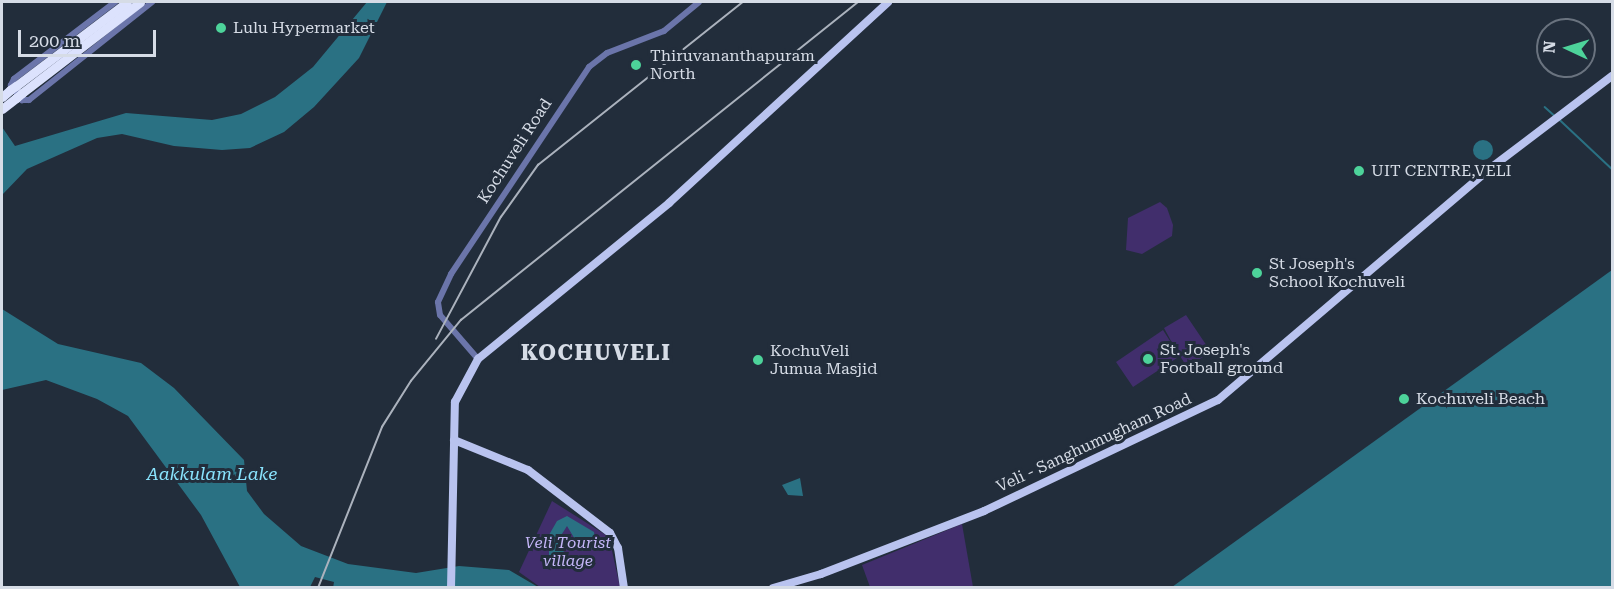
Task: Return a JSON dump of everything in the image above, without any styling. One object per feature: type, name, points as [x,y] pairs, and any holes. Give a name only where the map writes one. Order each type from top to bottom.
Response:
[{"type":"highway","points":[[2,109],[11,94],[128,2]]},
{"type":"highway","points":[[11,94],[140,2]]},
{"type":"main road","points":[[451,588],[455,402],[478,359],[669,203],[888,2]]},
{"type":"main road","name":"Veli - Sanghumugham Road","points":[[773,588],[821,574],[984,511],[1218,400],[1488,170],[1612,76]]},
{"type":"main road","points":[[454,440],[528,470],[610,533],[618,548],[624,588]]},
{"type":"street","points":[[115,2],[14,79],[11,86],[22,100],[29,100],[152,2]]},
{"type":"street","name":"Kochuveli Road","points":[[478,359],[440,315],[438,302],[451,274],[589,67],[607,53],[664,31],[699,2]]},
{"type":"green space","points":[[1160,202],[1167,208],[1173,225],[1172,236],[1142,254],[1126,250],[1128,218]]},
{"type":"green space","points":[[1186,315],[1211,352],[1187,367],[1180,356],[1133,387],[1116,362],[1163,330],[1177,352],[1164,328]]},
{"type":"green space","name":"Veli Tourist village","points":[[552,501],[609,537],[620,587],[540,587],[519,572]]},
{"type":"green space","points":[[962,524],[973,587],[870,587],[862,565]]},
{"type":"water","points":[[367,2],[387,2],[359,58],[314,107],[284,132],[250,148],[222,150],[174,146],[122,134],[97,138],[27,169],[2,195],[2,127],[15,146],[126,113],[212,120],[241,114],[275,97],[313,67]]},
{"type":"water","points":[[1483,140],[1490,143],[1493,150],[1490,157],[1483,160],[1476,157],[1473,150],[1476,143]]},
{"type":"water","points":[[1612,270],[1612,587],[1172,587]]},
{"type":"water","name":"Aakkulam Lake","points":[[2,309],[58,344],[141,363],[174,388],[244,460],[247,491],[264,514],[301,546],[348,564],[416,573],[459,566],[509,570],[538,587],[333,588],[334,582],[315,577],[310,587],[240,587],[201,515],[128,416],[97,399],[46,380],[2,390]]},
{"type":"water","points":[[800,478],[803,496],[788,495],[782,485]]},
{"type":"water","points":[[567,516],[594,532],[596,548],[582,551],[567,526],[560,537],[564,553],[549,563],[549,535],[557,521]]},
{"type":"waterway","points":[[1545,107],[1555,116]]},
{"type":"waterway","points":[[1559,119],[1612,169]]},
{"type":"railway","points":[[436,339],[501,217],[538,165],[743,2]]},
{"type":"railway","points":[[318,588],[382,427],[411,381],[461,320],[858,2]]},
{"type":"place","name":"Lulu Hypermarket","points":[[221,28]]},
{"type":"place","name":"Thiruvananthapuram North","points":[[636,65]]},
{"type":"place","name":"UIT CENTRE,VELI","points":[[1359,171]]},
{"type":"place","name":"St Joseph's School Kochuveli","points":[[1257,273]]},
{"type":"place","name":"St. Joseph's Football ground","points":[[1148,359]]},
{"type":"place","name":"KochuVeli Jumua Masjid","points":[[758,360]]},
{"type":"place","name":"Kochuveli Beach","points":[[1404,399]]},
{"type":"district","name":"KOCHUVELI","points":[[596,353]]}]
